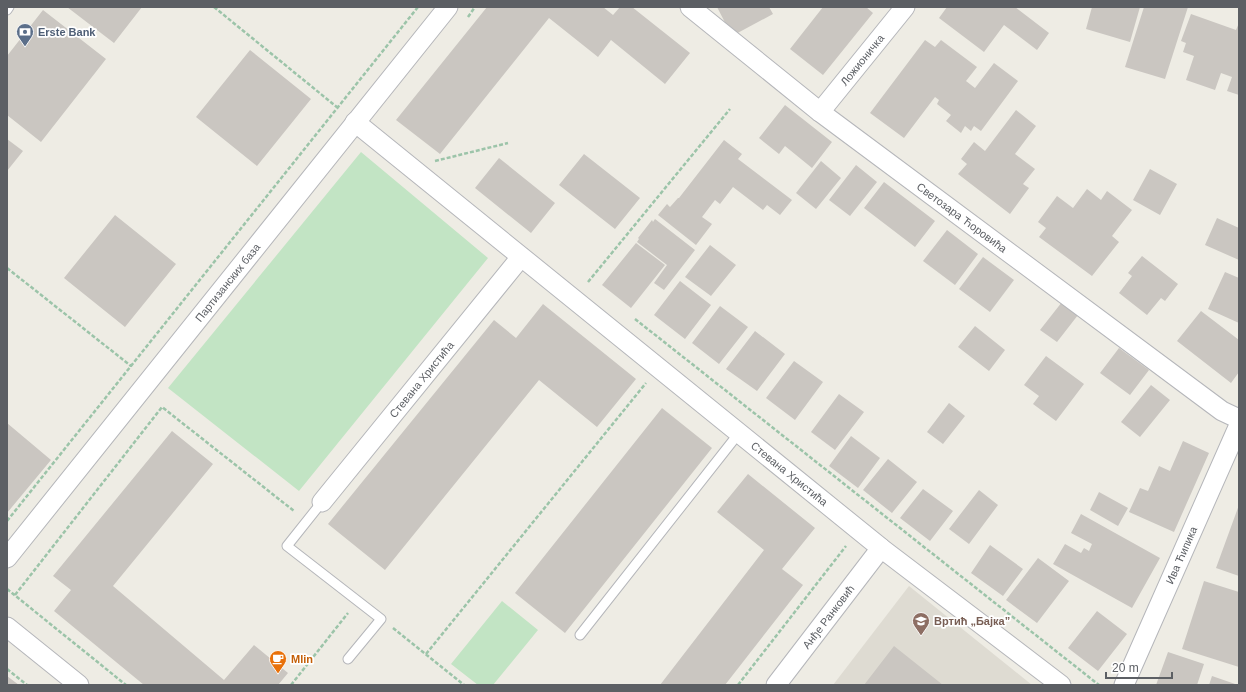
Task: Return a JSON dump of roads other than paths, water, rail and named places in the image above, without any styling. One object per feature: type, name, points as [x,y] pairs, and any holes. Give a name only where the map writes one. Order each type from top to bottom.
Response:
[{"type":"street","name":"Партизанских база","points":[[7,558],[448,7]]},
{"type":"street","name":"Светозара Ћоровића","points":[[690,7],[820,112],[1222,411],[1239,419]]},
{"type":"street","name":"Ложионичка","points":[[820,112],[905,7]]},
{"type":"street","name":"Стевана Христића","points":[[355,122],[880,548],[1061,685]]},
{"type":"street","name":"Стевана Христића","points":[[322,502],[521,257]]},
{"type":"street","name":"Ива Ћипика","points":[[1124,685],[1239,425]]},
{"type":"street","name":"Анђе Ранковић","points":[[776,685],[880,548]]},
{"type":"street","points":[[7,627],[79,685]]},
{"type":"lane","points":[[580,635],[739,433]]},
{"type":"lane","points":[[322,502],[287,546],[381,619],[348,659]]},
{"type":"place","name":"Erste Bank","points":[[25,47]]},
{"type":"place","name":"Вртић „Бајка”","points":[[921,636]]},
{"type":"place","name":"Mlin","points":[[278,674]]}]
